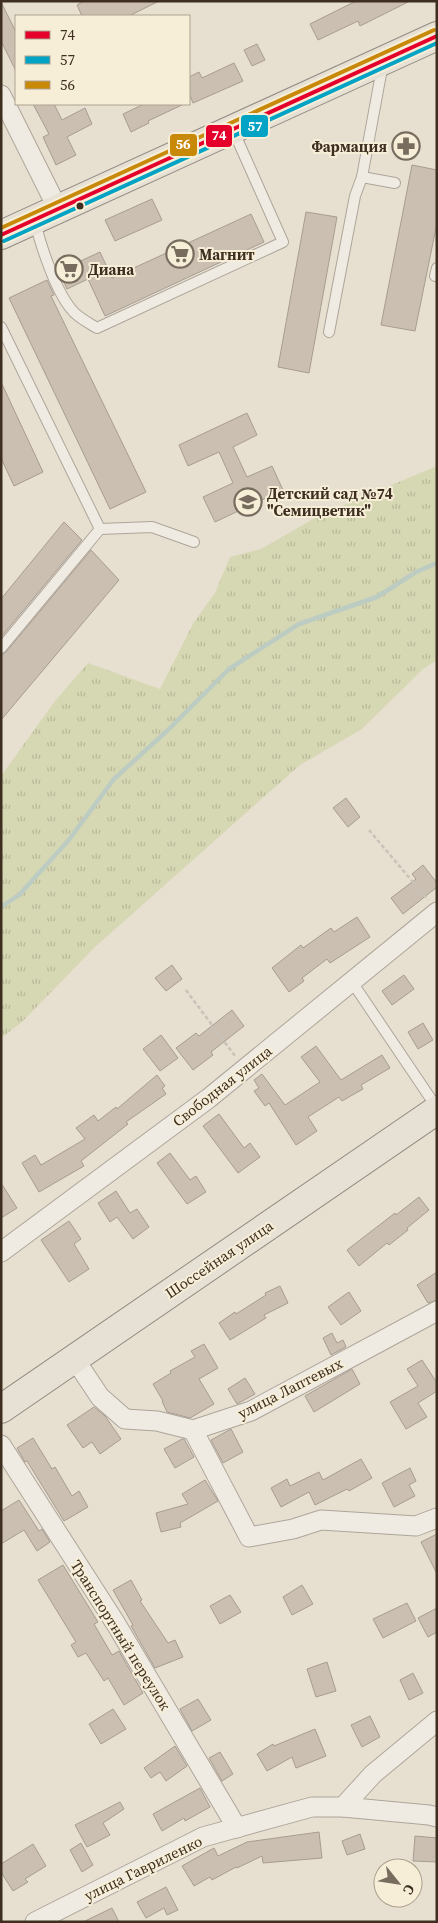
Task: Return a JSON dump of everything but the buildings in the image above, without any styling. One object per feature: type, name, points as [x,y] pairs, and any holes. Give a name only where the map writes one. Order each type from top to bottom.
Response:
[{"type":"main road","points":[[1,235],[437,36]]},
{"type":"main road","name":"Шоссейная улица","points":[[1,1408],[437,1109]]},
{"type":"street","points":[[1,95],[46,214]]},
{"type":"street","name":"Свободная улица","points":[[1,1252],[209,1098],[352,982],[434,908]]},
{"type":"street","name":"улица Лаптевых","points":[[193,1430],[251,1411],[437,1311]]},
{"type":"street","points":[[74,1358],[100,1397],[125,1419],[157,1421],[193,1430],[249,1537],[293,1529],[321,1520],[416,1526],[437,1518]]},
{"type":"street","name":"Транспортный переулок","points":[[1,1445],[116,1624],[237,1828]]},
{"type":"street","points":[[343,1807],[373,1774],[437,1722]]},
{"type":"street","name":"улица Гавриленко","points":[[35,1922],[203,1837],[312,1807],[343,1807],[437,1817]]},
{"type":"lane","points":[[329,332],[355,196],[362,177],[383,60]]},
{"type":"lane","points":[[46,214],[38,234],[58,286],[72,311],[97,328],[106,324],[283,242],[233,129]]},
{"type":"lane","points":[[362,177],[395,183]]},
{"type":"lane","points":[[1,327],[100,529]]},
{"type":"lane","points":[[1,648],[100,529],[152,527],[194,542]]},
{"type":"lane","points":[[352,982],[437,1109]]},
{"type":"path","points":[[369,830],[434,908]]},
{"type":"path","points":[[186,990],[244,1069]]},
{"type":"green space","points":[[437,466],[437,660],[423,669],[362,729],[300,765],[95,947],[22,1022],[1,1038],[1,776],[55,701],[88,663],[160,689],[194,622],[215,593],[230,557],[261,549],[320,515]]},
{"type":"waterway","points":[[1,907],[19,895],[68,841],[114,779],[169,729],[229,669],[299,624],[377,597],[416,572],[437,563]]},
{"type":"transit line","name":"56","points":[[1,228],[434,30]]},
{"type":"transit line","name":"74","points":[[1,235],[437,36]]},
{"type":"transit line","name":"57","points":[[4,241],[437,43]]},
{"type":"place","name":"Фармация","points":[[406,146]]},
{"type":"place","name":"Магнит","points":[[180,254]]},
{"type":"place","name":"Диана","points":[[69,269]]},
{"type":"place","name":"Детский сад №74 \"Семицветик\"","points":[[248,502]]}]
